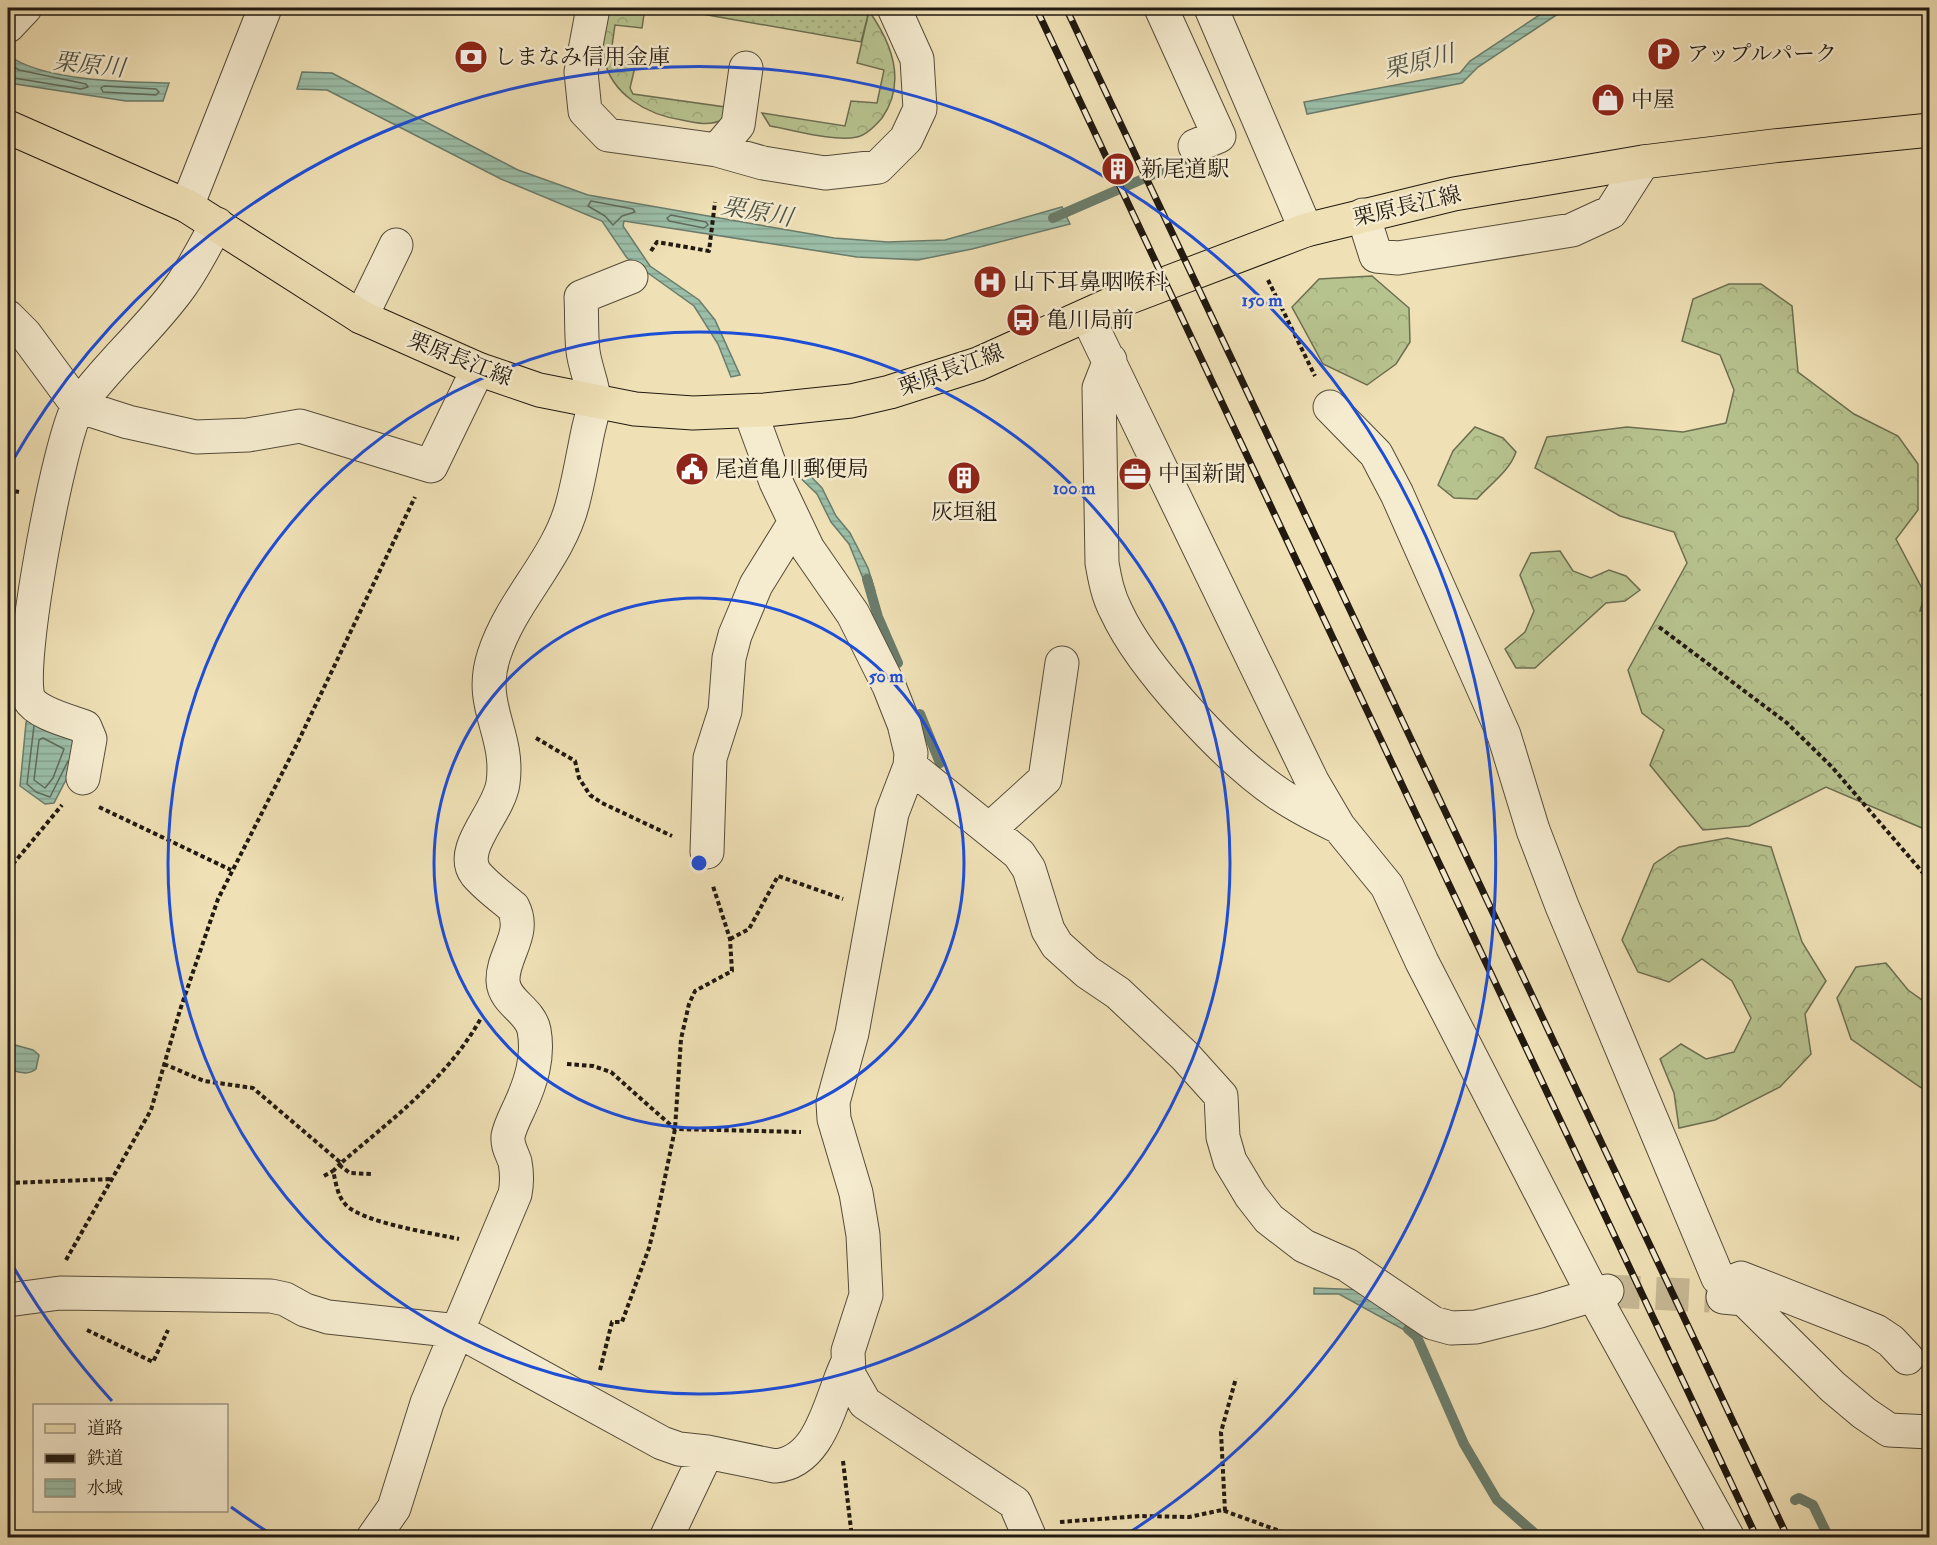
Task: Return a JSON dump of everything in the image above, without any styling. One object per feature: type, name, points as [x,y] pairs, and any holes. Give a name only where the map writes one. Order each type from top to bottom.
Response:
[{"type":"main road","name":"栗原長江線","points":[[8,127],[187,206],[361,316],[478,369],[539,390],[635,409],[693,413],[750,411],[851,401],[890,392],[978,364],[1087,316],[1305,230],[1454,194],[1643,162],[1929,130]]},
{"type":"street","points":[[8,26],[25,8]]},
{"type":"street","points":[[187,206],[265,8]]},
{"type":"street","points":[[593,8],[581,72],[585,111],[608,135],[730,154],[825,173],[878,167],[906,139],[920,109],[917,59],[894,8]]},
{"type":"street","points":[[1161,8],[1219,136],[1195,146]]},
{"type":"street","points":[[1211,8],[1305,230]]},
{"type":"street","points":[[730,154],[738,125],[746,68]]},
{"type":"street","points":[[1363,215],[1376,256],[1398,258],[1572,230],[1611,212],[1643,162]]},
{"type":"street","points":[[83,778],[90,739],[85,727],[37,707],[26,692],[27,656],[51,498],[78,406],[180,288],[217,224]]},
{"type":"street","points":[[361,316],[396,245]]},
{"type":"street","points":[[373,1538],[394,1508],[427,1403],[495,1247],[515,1194],[517,1180],[515,1162],[508,1144],[508,1134],[528,1089],[536,1052],[531,1019],[508,996],[503,986],[503,969],[518,928],[516,914],[513,907],[477,875],[471,861],[472,845],[495,809],[501,792],[504,755],[489,702],[488,687],[494,655],[524,594],[566,525],[573,502],[594,401],[583,352],[581,297],[639,266]]},
{"type":"street","points":[[1087,316],[1312,781],[1340,827],[1387,886],[1422,962],[1600,1292],[1728,1538]]},
{"type":"street","points":[[8,317],[25,334],[78,406],[128,422],[196,437],[249,435],[300,426],[431,466],[478,369]]},
{"type":"street","points":[[1110,360],[1099,388],[1102,563],[1116,612],[1138,650],[1180,701],[1233,756],[1277,793],[1307,812],[1340,827]]},
{"type":"street","points":[[1330,407],[1376,454],[1402,505],[1504,735],[1533,830],[1562,906],[1726,1293],[1864,1413],[1889,1430],[1929,1446]]},
{"type":"street","points":[[8,1300],[60,1293],[271,1296],[285,1299],[315,1315],[458,1331],[662,1443],[679,1449],[707,1452],[775,1466],[783,1466],[808,1452],[847,1364],[853,1333],[866,1295],[863,1235],[856,1193],[837,1132],[833,1102],[852,1033],[873,907],[892,813],[910,766],[909,739],[889,686],[853,614],[808,549],[776,482],[750,411]]},
{"type":"street","points":[[707,852],[710,758],[725,711],[729,658],[735,635],[756,585],[795,522]]},
{"type":"street","points":[[990,829],[1045,779],[1062,663]]},
{"type":"street","points":[[910,766],[1019,854],[1029,869],[1048,930],[1057,945],[1087,972],[1118,993],[1177,1048],[1221,1096],[1223,1137],[1230,1161],[1251,1196],[1282,1230],[1304,1246],[1347,1265],[1434,1323],[1451,1328],[1476,1327],[1540,1311],[1600,1292]]},
{"type":"street","points":[[1726,1293],[1740,1278],[1876,1331],[1891,1341],[1907,1358]]},
{"type":"street","points":[[847,1364],[849,1375],[865,1403],[1015,1503],[1041,1528]]},
{"type":"street","points":[[1889,1430],[1929,1432]]},
{"type":"street","points":[[666,1538],[707,1452]]},
{"type":"path","points":[[740,8],[773,13],[777,8]]},
{"type":"path","points":[[639,266],[657,242],[709,251],[715,202]]},
{"type":"path","points":[[1268,279],[1330,407]]},
{"type":"path","points":[[45,1296],[151,1110],[208,925],[231,870],[297,744],[431,466]]},
{"type":"path","points":[[1659,627],[1787,723],[1832,767],[1929,881]]},
{"type":"path","points":[[497,725],[510,725],[568,754],[575,760],[583,787],[602,803],[707,852],[709,875],[730,939],[732,971],[696,991],[689,1004],[681,1039],[675,1129],[649,1248],[622,1322],[612,1322],[592,1404]]},
{"type":"path","points":[[83,778],[84,789],[95,804],[110,814],[231,870]]},
{"type":"path","points":[[8,870],[83,778]]},
{"type":"path","points":[[730,939],[748,929],[778,876],[873,907]]},
{"type":"path","points":[[324,1176],[433,1083],[472,1033],[494,993],[503,986]]},
{"type":"path","points":[[164,1064],[204,1081],[253,1088],[350,1173],[371,1174]]},
{"type":"path","points":[[534,1064],[603,1068],[628,1086],[675,1129],[837,1132]]},
{"type":"path","points":[[333,1170],[342,1200],[358,1212],[395,1225],[495,1247]]},
{"type":"path","points":[[8,1183],[112,1179]]},
{"type":"path","points":[[1225,1511],[1221,1432],[1236,1378]]},
{"type":"path","points":[[841,1449],[852,1538]]},
{"type":"path","points":[[1041,1528],[1140,1516],[1167,1519],[1225,1511],[1299,1538]]},
{"type":"green space","points":[[608,8],[645,8],[642,28],[615,25],[610,60],[633,64],[635,67],[630,88],[633,94],[725,107],[722,120],[702,123],[669,117],[644,108],[623,93],[614,83],[604,58],[603,39]]},
{"type":"green space","points":[[668,8],[865,8],[869,11],[861,42]]},
{"type":"green space","points":[[869,11],[884,36],[895,76],[890,104],[882,118],[864,134],[847,138],[825,137],[770,126],[762,113],[845,126],[851,101],[877,103],[884,70],[857,63]]},
{"type":"green space","points":[[1372,276],[1409,308],[1410,342],[1396,364],[1367,385],[1323,364],[1292,307],[1319,279]]},
{"type":"green space","points":[[1729,284],[1761,284],[1792,306],[1798,372],[1854,414],[1898,436],[1918,464],[1918,510],[1896,539],[1925,594],[1920,611],[1929,610],[1929,684],[1921,695],[1929,704],[1929,831],[1826,787],[1749,826],[1703,830],[1650,765],[1664,730],[1642,713],[1628,670],[1687,563],[1674,532],[1620,516],[1535,468],[1547,437],[1627,427],[1683,432],[1726,423],[1734,390],[1720,355],[1682,341],[1693,299]]},
{"type":"green space","points":[[1475,427],[1503,438],[1516,452],[1504,472],[1477,499],[1454,498],[1438,485],[1453,451]]},
{"type":"green space","points":[[1560,551],[1573,571],[1591,578],[1609,570],[1626,576],[1640,590],[1625,601],[1606,603],[1535,668],[1516,668],[1505,649],[1525,632],[1534,611],[1520,575],[1531,553]]},
{"type":"green space","points":[[1727,838],[1771,847],[1802,942],[1826,981],[1805,1014],[1811,1054],[1780,1087],[1715,1120],[1679,1128],[1674,1093],[1660,1059],[1681,1044],[1706,1059],[1734,1052],[1751,1018],[1732,981],[1702,959],[1669,982],[1638,972],[1622,940],[1654,864],[1679,847]]},
{"type":"green space","points":[[1886,963],[1908,990],[1929,1005],[1929,1091],[1851,1039],[1837,998],[1856,967]]},
{"type":"water","points":[[1550,8],[1567,8],[1478,67],[1462,83],[1307,114],[1304,102],[1460,73],[1470,61]]},
{"type":"water","points":[[8,55],[23,64],[63,75],[108,81],[169,83],[163,101],[126,101],[9,83]]},
{"type":"water","points":[[302,72],[332,73],[518,170],[588,195],[834,238],[888,242],[945,240],[1062,207],[1070,224],[918,260],[857,257],[624,221],[623,226],[650,266],[699,300],[715,320],[740,375],[731,377],[718,344],[694,306],[627,258],[602,221],[501,179],[327,90],[297,89]]},
{"type":"water","points":[[794,459],[822,488],[836,516],[850,533],[868,568],[875,591],[869,593],[849,544],[831,522],[817,494],[788,466]]},
{"type":"water","points":[[33,718],[76,742],[71,770],[54,803],[45,804],[20,786],[26,723],[27,719]]},
{"type":"water","points":[[8,1043],[33,1050],[39,1055],[36,1069],[26,1073],[8,1069]]},
{"type":"water","points":[[1314,1288],[1366,1290],[1417,1327],[1417,1337],[1339,1294],[1314,1294]]},
{"type":"waterway","name":"栗原川","points":[[1053,218],[1198,155]]},
{"type":"waterway","points":[[867,579],[878,617],[898,663]]},
{"type":"waterway","points":[[920,714],[940,763]]},
{"type":"waterway","points":[[1408,1329],[1417,1337],[1464,1444],[1497,1500],[1540,1538]]},
{"type":"waterway","points":[[1795,1500],[1799,1498],[1813,1505],[1829,1538]]},
{"type":"tunnel","points":[[1607,1291],[1710,1296]]},
{"type":"railway","points":[[1036,8],[1757,1538]]},
{"type":"railway","points":[[1066,8],[1788,1538]]},
{"type":"place","name":"アップルパーク","points":[[1664,54]]},
{"type":"place","name":"しまなみ信用金庫","points":[[471,57]]},
{"type":"place","name":"中屋","points":[[1608,100]]},
{"type":"place","name":"新尾道駅","points":[[1118,169]]},
{"type":"place","name":"山下耳鼻咽喉科","points":[[990,282]]},
{"type":"place","name":"亀川局前","points":[[1023,320]]},
{"type":"place","name":"尾道亀川郵便局","points":[[692,469]]},
{"type":"place","name":"中国新聞","points":[[1135,474]]},
{"type":"place","name":"灰垣組","points":[[964,478]]}]
